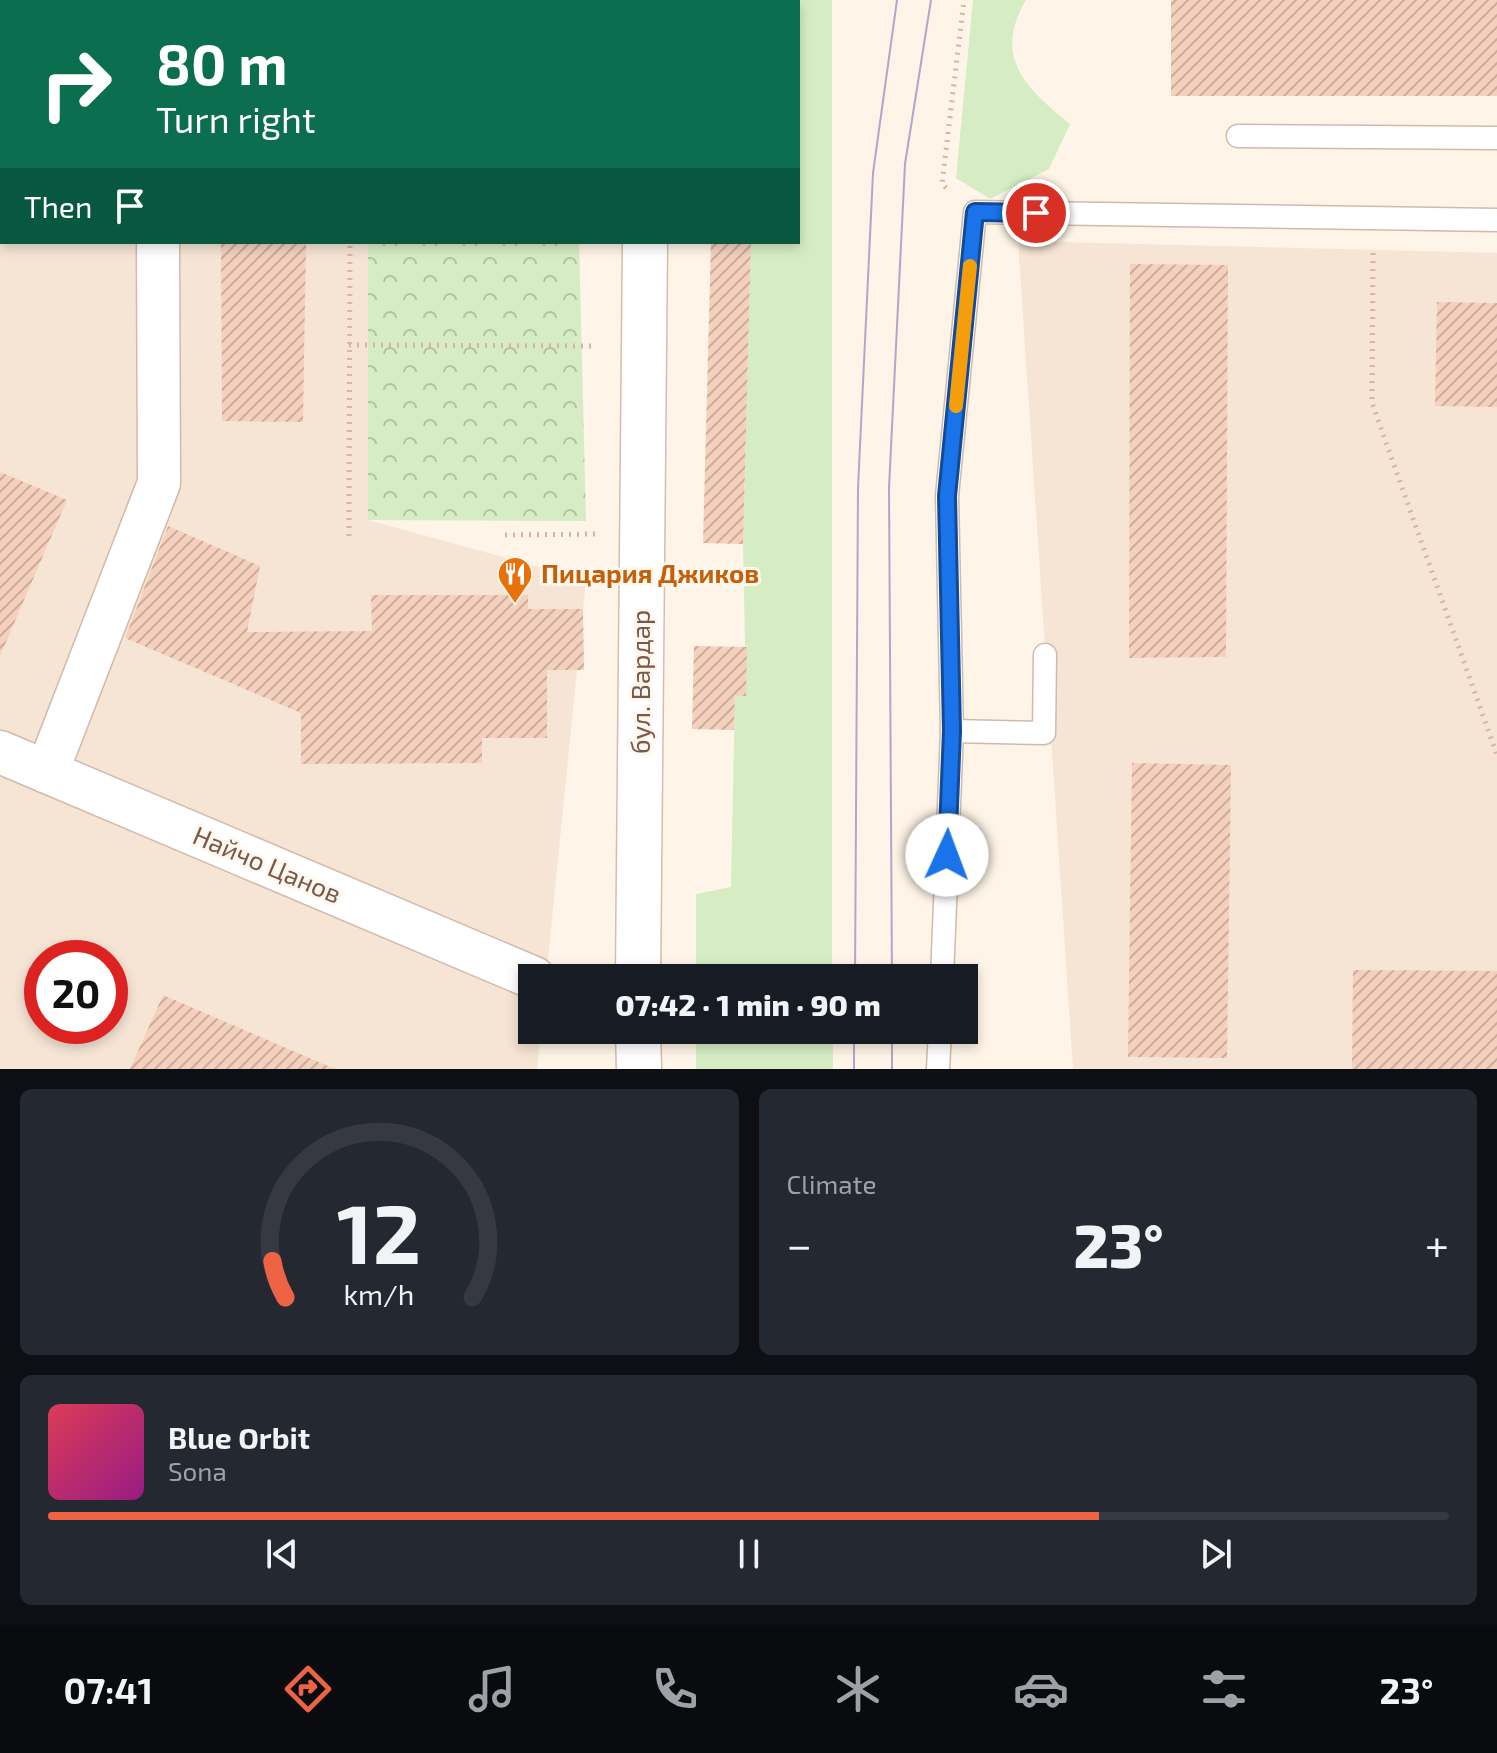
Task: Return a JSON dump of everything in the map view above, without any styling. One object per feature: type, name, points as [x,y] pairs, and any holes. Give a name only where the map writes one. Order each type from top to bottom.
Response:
[{"type":"street","points":[[47,772],[159,483],[158,244]]},
{"type":"street","name":"бул. Вардар","points":[[638,964],[645,244]]},
{"type":"street","name":"Найчо Цанов","points":[[0,752],[518,971]]},
{"type":"street","points":[[638,1044],[639,1069]]},
{"type":"lane","points":[[1238,136],[1497,138]]},
{"type":"lane","points":[[943,964],[952,731],[947,496],[975,212],[1497,220]]},
{"type":"lane","points":[[952,731],[1044,733],[1045,655]]},
{"type":"lane","points":[[938,1069],[939,1044]]},
{"type":"path","points":[[964,0],[942,184],[975,212]]},
{"type":"path","points":[[1373,217],[1372,403],[1497,755]]},
{"type":"path","points":[[349,536],[350,244]]},
{"type":"path","points":[[349,345],[603,346]]},
{"type":"path","points":[[505,535],[605,534]]},
{"type":"shaded area","points":[[1018,241],[1497,253],[1497,1069],[1073,1069]]},
{"type":"shaded area","points":[[0,244],[368,244],[368,520],[586,580],[547,964],[518,964],[518,1044],[540,1044],[537,1069],[0,1069]]},
{"type":"green space","points":[[800,0],[832,0],[832,964],[696,964],[696,894],[731,887],[735,696],[746,695],[743,544],[751,244],[800,244]]},
{"type":"green space","points":[[973,0],[1026,0],[1016,21],[1012,39],[1013,55],[1028,84],[1070,124],[1049,169],[990,199],[956,178]]},
{"type":"green space","points":[[368,244],[579,244],[586,521],[368,520]]},
{"type":"green space","points":[[696,1044],[833,1044],[833,1069],[696,1069]]},
{"type":"building","points":[[1171,0],[1497,0],[1497,96],[1171,96]]},
{"type":"building","points":[[221,244],[306,244],[303,422],[222,421]]},
{"type":"building","points":[[711,244],[751,244],[743,544],[703,543]]},
{"type":"building","points":[[1130,264],[1228,265],[1226,657],[1129,658]]},
{"type":"building","points":[[1437,302],[1497,303],[1497,407],[1435,406]]},
{"type":"building","points":[[0,472],[67,500],[0,656]]},
{"type":"building","points":[[168,526],[260,566],[247,632],[372,631],[371,595],[528,595],[528,609],[583,609],[584,670],[547,670],[547,738],[482,738],[482,763],[301,764],[301,713],[125,638]]},
{"type":"building","points":[[694,646],[747,647],[746,696],[735,696],[734,730],[692,729]]},
{"type":"building","points":[[1132,763],[1231,765],[1227,1058],[1128,1057]]},
{"type":"building","points":[[1353,970],[1497,971],[1497,1069],[1352,1069]]},
{"type":"building","points":[[163,995],[335,1069],[130,1069]]},
{"type":"tram line","points":[[855,964],[858,488],[873,173],[897,0]]},
{"type":"tram line","points":[[892,964],[889,488],[905,164],[931,0]]},
{"type":"tram line","points":[[854,1044],[854,1069]]},
{"type":"tram line","points":[[892,1044],[892,1069]]},
{"type":"slow traffic","points":[[956,406],[970,266]]},
{"type":"place","name":"Пицария Джиков","points":[[515,605]]},
{"type":"route","points":[[947,855],[952,731],[947,496],[975,212],[1036,213]]}]
